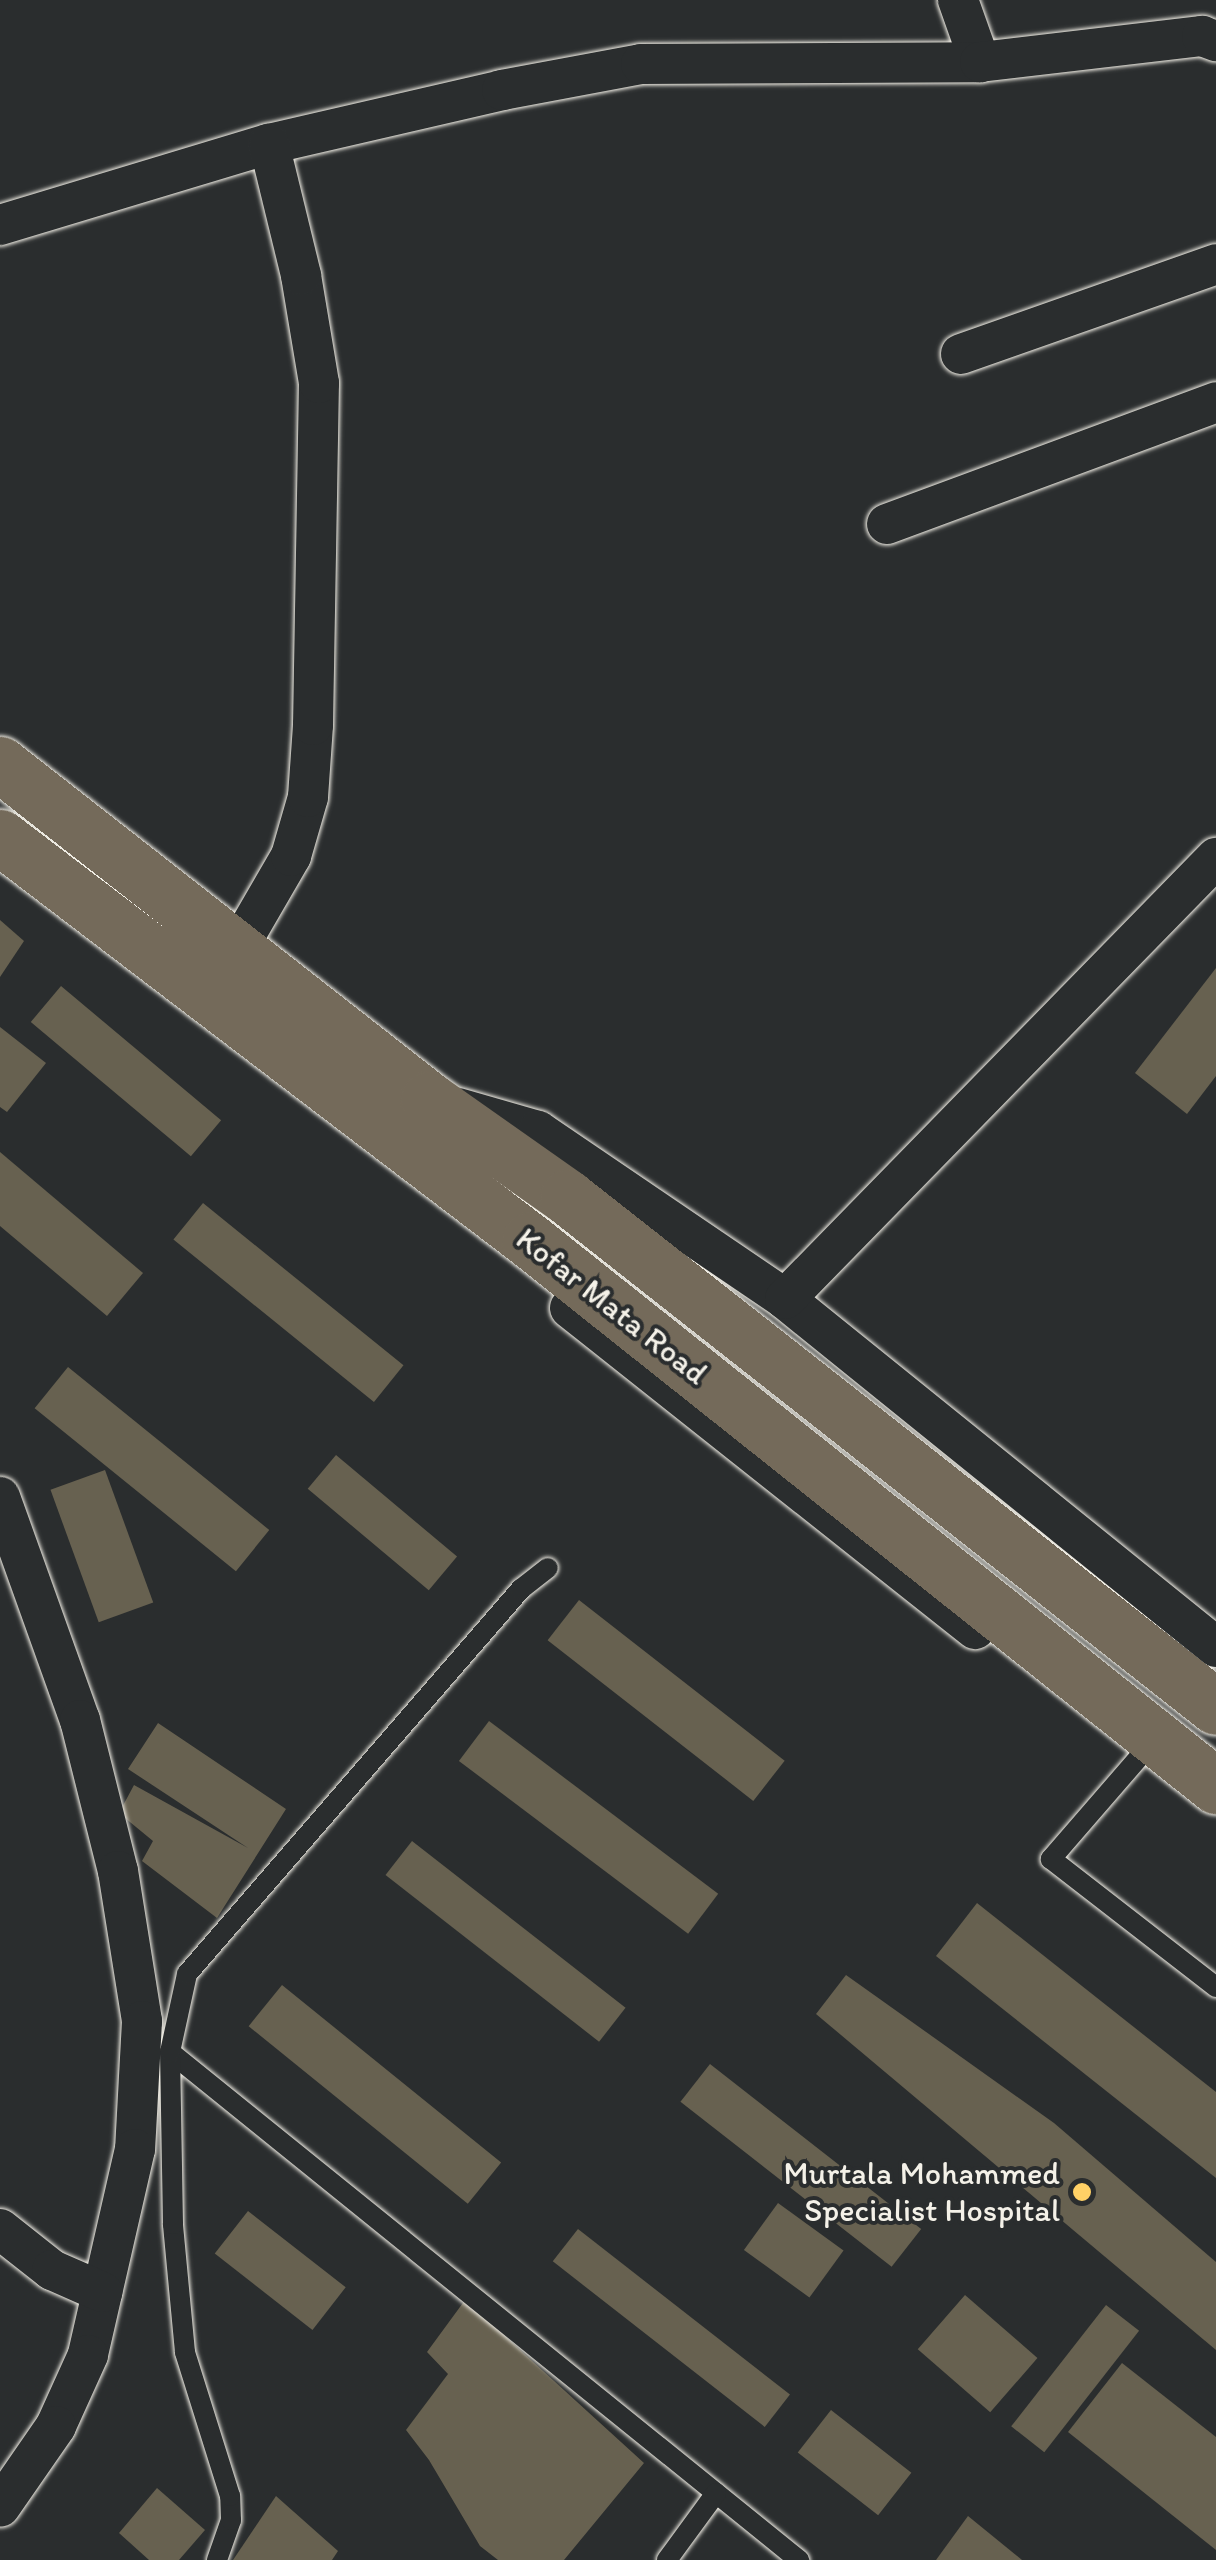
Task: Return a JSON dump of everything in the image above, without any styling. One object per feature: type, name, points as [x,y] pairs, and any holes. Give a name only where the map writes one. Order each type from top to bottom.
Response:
[{"type":"main road","name":"Kofar Mata Road","points":[[6,781],[428,1099],[567,1197],[1216,1706]]},
{"type":"main road","name":"Kofar Mata Road","points":[[0,837],[429,1162],[1216,1786]]},
{"type":"street","points":[[958,0],[980,62]]},
{"type":"street","points":[[0,225],[270,144],[502,90],[641,64],[980,62],[1203,26]]},
{"type":"street","points":[[236,951],[291,856],[308,796],[313,725],[319,383],[301,275],[270,144]]},
{"type":"street","points":[[961,354],[1216,264]]},
{"type":"street","points":[[887,524],[1216,402]]},
{"type":"street","points":[[786,1299],[1216,858]]},
{"type":"street","points":[[428,1099],[538,1131],[786,1299],[1216,1647]]},
{"type":"street","points":[[429,1162],[494,1246],[832,1519],[1216,1816]]},
{"type":"street","points":[[0,1497],[80,1720],[118,1871],[142,2021],[135,2148],[88,2356],[56,2426],[0,2507]]},
{"type":"street","points":[[0,2229],[52,2270],[102,2292]]},
{"type":"lane","points":[[217,2560],[230,2520],[230,2496],[185,2352],[172,2224],[170,2052],[187,1974],[521,1589],[548,1568]]},
{"type":"lane","points":[[1141,1755],[1051,1859],[1216,1987]]},
{"type":"lane","points":[[170,2052],[799,2560]]},
{"type":"lane","points":[[667,2560],[716,2493]]},
{"type":"building","points":[[0,920],[24,941],[0,977]]},
{"type":"building","points":[[1216,968],[1216,1076],[1187,1114],[1135,1073]]},
{"type":"building","points":[[61,986],[221,1120],[191,1156],[31,1022]]},
{"type":"building","points":[[0,1027],[46,1063],[7,1112],[0,1107]]},
{"type":"building","points":[[0,1152],[143,1273],[107,1316],[0,1226]]},
{"type":"building","points":[[203,1203],[404,1365],[374,1402],[173,1240]]},
{"type":"building","points":[[68,1367],[269,1530],[236,1571],[35,1408]]},
{"type":"building","points":[[336,1455],[457,1557],[429,1590],[308,1489]]},
{"type":"building","points":[[105,1470],[153,1602],[99,1622],[50,1490]]},
{"type":"building","points":[[579,1600],[785,1761],[753,1801],[548,1640]]},
{"type":"building","points":[[489,1721],[718,1894],[688,1934],[459,1761]]},
{"type":"building","points":[[158,1723],[286,1809],[217,1918],[142,1861],[153,1841],[119,1813],[134,1785],[248,1848],[128,1769]]},
{"type":"building","points":[[412,1841],[626,2008],[599,2042],[386,1875]]},
{"type":"building","points":[[977,1903],[1216,2092],[1216,2178],[936,1956]]},
{"type":"building","name":"Murtala Mohammed Specialist Hospital","points":[[846,1975],[1054,2123],[1216,2262],[1216,2350],[816,2014]]},
{"type":"building","points":[[282,1985],[501,2162],[468,2204],[249,2026]]},
{"type":"building","points":[[710,2064],[921,2229],[892,2267],[680,2102]]},
{"type":"building","points":[[778,2203],[844,2251],[809,2298],[744,2250]]},
{"type":"building","points":[[248,2211],[346,2287],[312,2330],[215,2254]]},
{"type":"building","points":[[578,2229],[790,2395],[765,2427],[553,2261]]},
{"type":"building","points":[[965,2295],[1037,2358],[990,2412],[918,2349]]},
{"type":"building","points":[[468,2296],[508,2339],[644,2463],[564,2560],[498,2560],[480,2546],[429,2460],[406,2430],[448,2374],[427,2352]]},
{"type":"building","points":[[1106,2305],[1139,2331],[1044,2452],[1011,2426]]},
{"type":"building","points":[[1122,2363],[1216,2437],[1216,2550],[1068,2432]]},
{"type":"building","points":[[831,2410],[911,2473],[878,2515],[798,2453]]},
{"type":"building","points":[[157,2488],[205,2530],[179,2560],[149,2560],[119,2533]]},
{"type":"building","points":[[276,2496],[338,2551],[332,2560],[233,2560]]},
{"type":"building","points":[[968,2516],[1022,2560],[936,2560]]},
{"type":"place","name":"Murtala Mohammed Specialist Hospital","points":[[1082,2192]]}]
